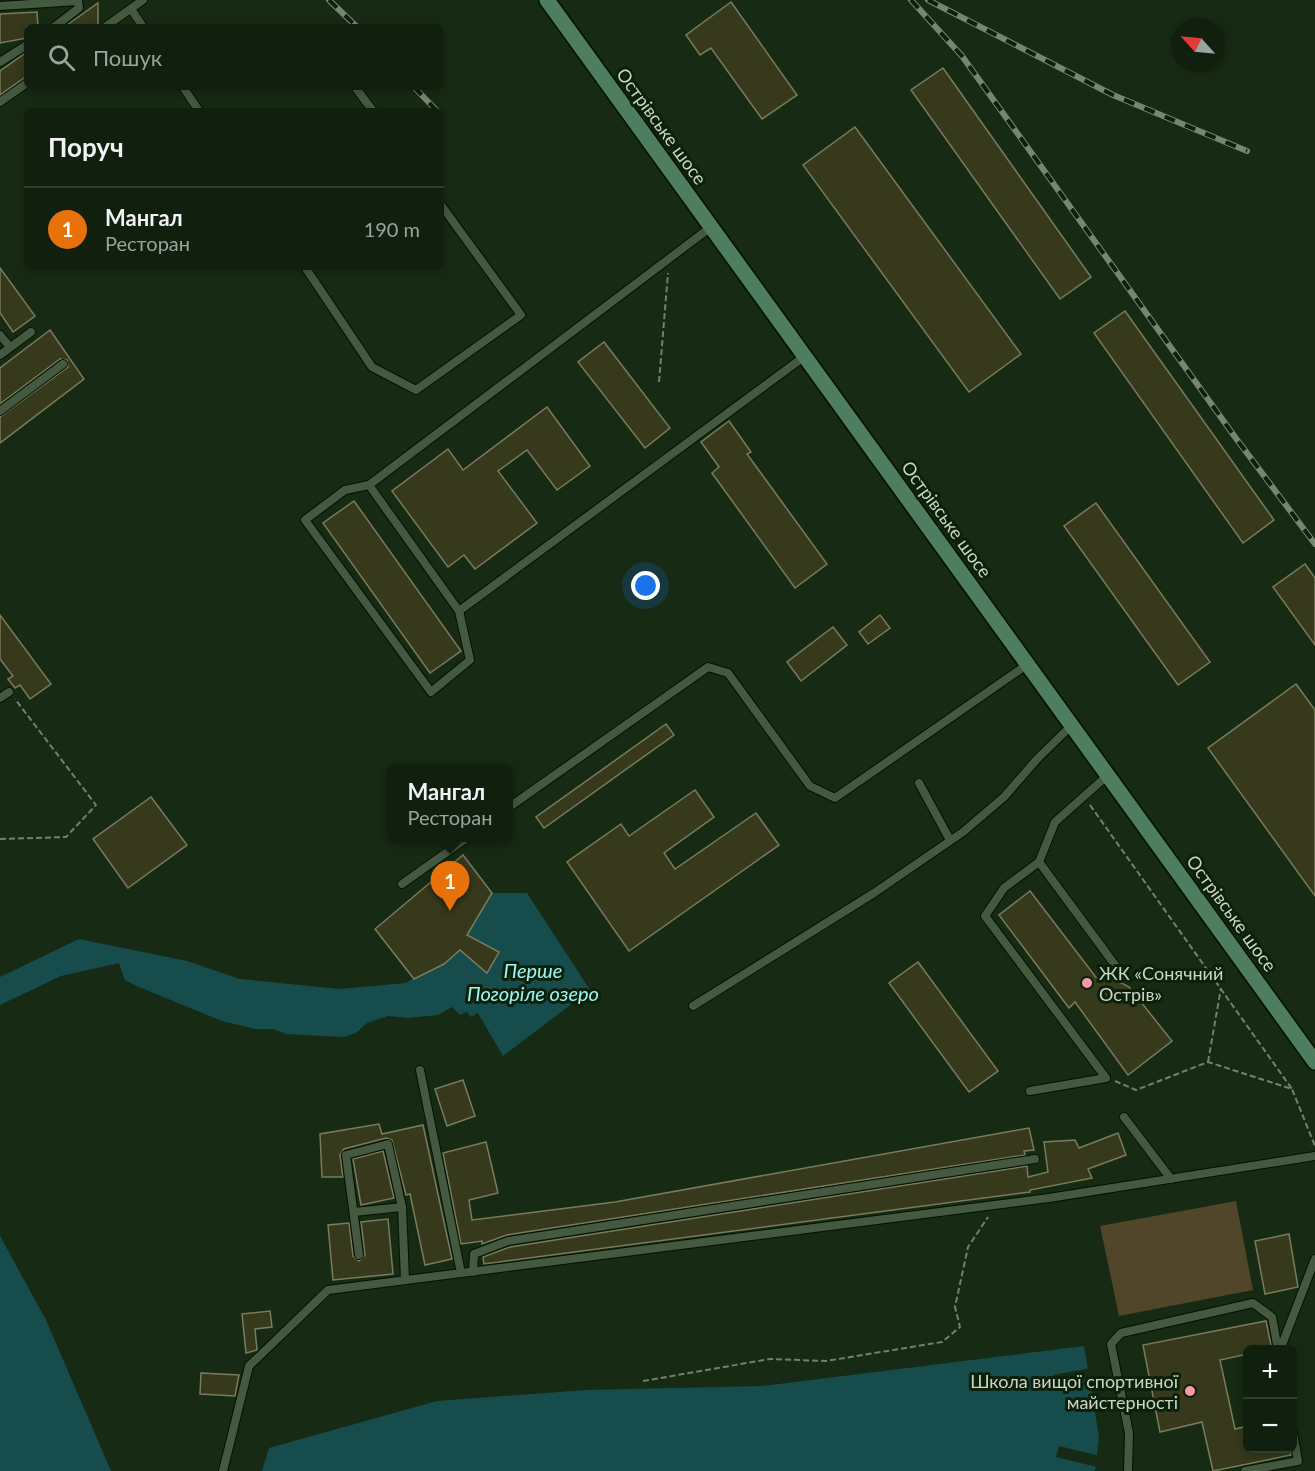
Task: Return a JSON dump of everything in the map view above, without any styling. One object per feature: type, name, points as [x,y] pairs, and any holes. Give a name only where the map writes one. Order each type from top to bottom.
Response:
[{"type":"street","name":"Острівське шосе","points":[[547,0],[1315,1062]]},
{"type":"lane","points":[[109,24],[144,0]]},
{"type":"lane","points":[[0,6],[78,1],[79,8],[58,24]]},
{"type":"lane","points":[[131,9],[141,24]]},
{"type":"lane","points":[[0,62],[24,47]]},
{"type":"lane","points":[[0,102],[24,85]]},
{"type":"lane","points":[[185,90],[198,108]]},
{"type":"lane","points":[[357,90],[371,108]]},
{"type":"lane","points":[[307,270],[372,367],[416,390],[521,315],[444,209]]},
{"type":"lane","points":[[369,485],[459,611],[470,660],[431,692],[305,520],[345,490],[369,485],[711,227]]},
{"type":"lane","points":[[0,355],[31,332]]},
{"type":"lane","points":[[0,335],[10,347]]},
{"type":"lane","points":[[459,611],[805,356]]},
{"type":"lane","points":[[0,411],[63,364]]},
{"type":"lane","points":[[513,804],[708,667],[728,674],[810,786],[835,798],[1028,664]]},
{"type":"lane","points":[[0,698],[9,692]]},
{"type":"lane","points":[[693,1006],[874,893],[950,840],[1004,797],[1038,758],[1072,725]]},
{"type":"lane","points":[[1030,1091],[1106,1078],[986,916],[1004,888],[1039,862],[1055,822],[1108,775]]},
{"type":"lane","points":[[919,783],[950,840]]},
{"type":"lane","points":[[402,884],[460,842]]},
{"type":"lane","points":[[1039,862],[1118,969]]},
{"type":"lane","points":[[420,1070],[461,1273]]},
{"type":"lane","points":[[1124,1117],[1171,1179]]},
{"type":"lane","points":[[359,1255],[346,1155],[388,1144],[402,1207],[405,1280]]},
{"type":"lane","points":[[223,1471],[249,1366],[328,1290],[997,1205],[1315,1156]]},
{"type":"lane","points":[[473,1272],[474,1254],[508,1241],[1035,1159]]},
{"type":"lane","points":[[354,1212],[402,1207]]},
{"type":"lane","points":[[1281,1345],[1315,1259]]},
{"type":"lane","points":[[1128,1471],[1129,1433],[1111,1344],[1121,1333],[1253,1303],[1272,1317],[1278,1345]]},
{"type":"lane","points":[[1297,1453],[1297,1471]]},
{"type":"lane","points":[[1245,1471],[1298,1461]]},
{"type":"path","points":[[659,382],[669,258]]},
{"type":"path","points":[[0,839],[66,837],[96,805],[9,692]]},
{"type":"path","points":[[1084,796],[1292,1089],[1315,1146]]},
{"type":"path","points":[[1209,1062],[1221,987]]},
{"type":"path","points":[[1106,1078],[1136,1090],[1209,1062],[1292,1089]]},
{"type":"path","points":[[643,1381],[770,1359],[826,1361],[942,1342],[960,1327],[956,1307],[968,1247],[997,1205]]},
{"type":"shaded area","points":[[1236,1201],[1253,1290],[1119,1316],[1100,1226]]},
{"type":"water","name":"Перше Погоріле озеро","points":[[492,893],[527,893],[590,990],[503,1056],[478,1013],[471,1017],[467,1012],[460,1015],[452,1007],[438,1015],[408,1018],[388,1016],[367,1023],[356,1033],[344,1037],[286,1034],[273,1029],[255,1029],[222,1021],[139,987],[125,980],[119,963],[61,976],[0,1005],[0,977],[79,939],[187,961],[240,979],[340,989],[405,983],[444,964],[460,950],[487,973],[499,952],[467,935]]},
{"type":"water","points":[[0,1236],[46,1320],[111,1471],[0,1471]]},
{"type":"water","points":[[1084,1346],[1099,1437],[1095,1471],[262,1471],[269,1448],[437,1401],[586,1390],[763,1386]]},
{"type":"pier","points":[[1091,1368],[1093,1378],[1054,1386],[1053,1375]]},
{"type":"pier","points":[[1059,1446],[1100,1456],[1097,1467],[1056,1457]]},
{"type":"building","points":[[731,2],[797,95],[762,119],[711,48],[700,55],[686,35]]},
{"type":"building","points":[[98,3],[98,24],[68,24]]},
{"type":"building","points":[[37,12],[38,24],[24,24],[24,39],[0,43],[0,14]]},
{"type":"building","points":[[24,54],[24,78],[0,95],[0,71]]},
{"type":"building","points":[[943,68],[1091,277],[1060,299],[911,90]]},
{"type":"building","points":[[855,127],[1021,354],[969,392],[803,165]]},
{"type":"building","points":[[0,268],[35,316],[13,332],[0,313]]},
{"type":"building","points":[[1125,311],[1274,520],[1243,543],[1094,333]]},
{"type":"building","points":[[50,330],[84,379],[0,443],[0,417],[68,367],[67,360],[60,359],[0,404],[0,368]]},
{"type":"building","points":[[604,342],[670,428],[645,448],[578,362]]},
{"type":"building","points":[[547,407],[590,466],[557,490],[527,450],[498,471],[537,523],[475,569],[464,555],[448,567],[392,491],[448,449],[463,470]]},
{"type":"building","points":[[729,421],[751,452],[747,454],[827,564],[795,588],[712,473],[719,467],[701,442]]},
{"type":"building","points":[[354,501],[461,651],[430,673],[323,523]]},
{"type":"building","points":[[1096,503],[1210,662],[1178,685],[1064,526]]},
{"type":"building","points":[[1305,564],[1315,578],[1315,645],[1273,587]]},
{"type":"building","points":[[0,615],[51,684],[30,699],[20,685],[15,688],[8,679],[13,676],[0,659]]},
{"type":"building","points":[[880,615],[890,628],[868,644],[859,632]]},
{"type":"building","points":[[833,627],[847,645],[801,681],[787,662]]},
{"type":"building","points":[[1296,684],[1315,710],[1315,896],[1208,748]]},
{"type":"building","points":[[666,724],[674,735],[544,828],[536,817]]},
{"type":"building","points":[[695,790],[714,817],[664,853],[675,869],[756,813],[779,845],[629,951],[567,862],[621,824],[629,836]]},
{"type":"building","points":[[151,797],[187,845],[128,888],[93,839]]},
{"type":"building","points":[[463,855],[492,893],[467,935],[499,952],[487,973],[460,950],[444,964],[414,979],[375,929]]},
{"type":"building","name":"ЖК «Сонячний Острів»","points":[[1030,891],[1098,980],[1105,974],[1129,987],[1172,1041],[1128,1075],[1075,1002],[1069,1008],[999,915]]},
{"type":"building","points":[[918,962],[998,1071],[969,1092],[889,983]]},
{"type":"building","points":[[463,1080],[475,1116],[447,1126],[435,1089]]},
{"type":"building","points":[[379,1124],[382,1134],[423,1125],[452,1259],[425,1265],[410,1194],[406,1195],[392,1140],[386,1138],[344,1149],[340,1155],[343,1177],[322,1177],[320,1134]]},
{"type":"building","points":[[1029,1128],[1034,1150],[1024,1151],[1025,1155],[507,1235],[482,1244],[482,1241],[461,1244],[443,1153],[486,1142],[498,1193],[469,1200],[472,1220],[615,1202]]},
{"type":"building","points":[[1118,1133],[1126,1155],[1088,1169],[1092,1178],[1030,1190],[1030,1192],[484,1264],[483,1257],[510,1247],[1027,1166],[1028,1177],[1048,1172],[1044,1142],[1075,1140],[1079,1148]]},
{"type":"building","points":[[383,1151],[394,1198],[361,1205],[353,1159]]},
{"type":"building","points":[[388,1219],[393,1274],[333,1280],[328,1225],[349,1223],[353,1256],[359,1261],[365,1255],[361,1222]]},
{"type":"building","points":[[1289,1234],[1298,1287],[1265,1294],[1255,1241]]},
{"type":"building","points":[[270,1311],[272,1327],[255,1329],[257,1350],[246,1353],[242,1314]]},
{"type":"building","name":"Школа вищої спортивної майстерності","points":[[1266,1321],[1271,1345],[1243,1345],[1243,1355],[1220,1360],[1235,1429],[1243,1427],[1243,1453],[1291,1453],[1291,1455],[1213,1471],[1202,1422],[1160,1432],[1143,1345]]},
{"type":"building","points":[[201,1373],[239,1375],[235,1396],[200,1394]]},
{"type":"railway","points":[[329,0],[354,24]]},
{"type":"railway","points":[[911,0],[962,56],[1235,437],[1315,544]]},
{"type":"railway","points":[[928,0],[1113,95],[1247,151]]},
{"type":"railway","points":[[417,90],[434,108]]},
{"type":"place","name":"Мангал","points":[[450,911]]},
{"type":"place","name":"ЖК «Сонячний Острів»","points":[[1087,983]]},
{"type":"place","name":"Школа вищої спортивної майстерності","points":[[1190,1391]]}]
